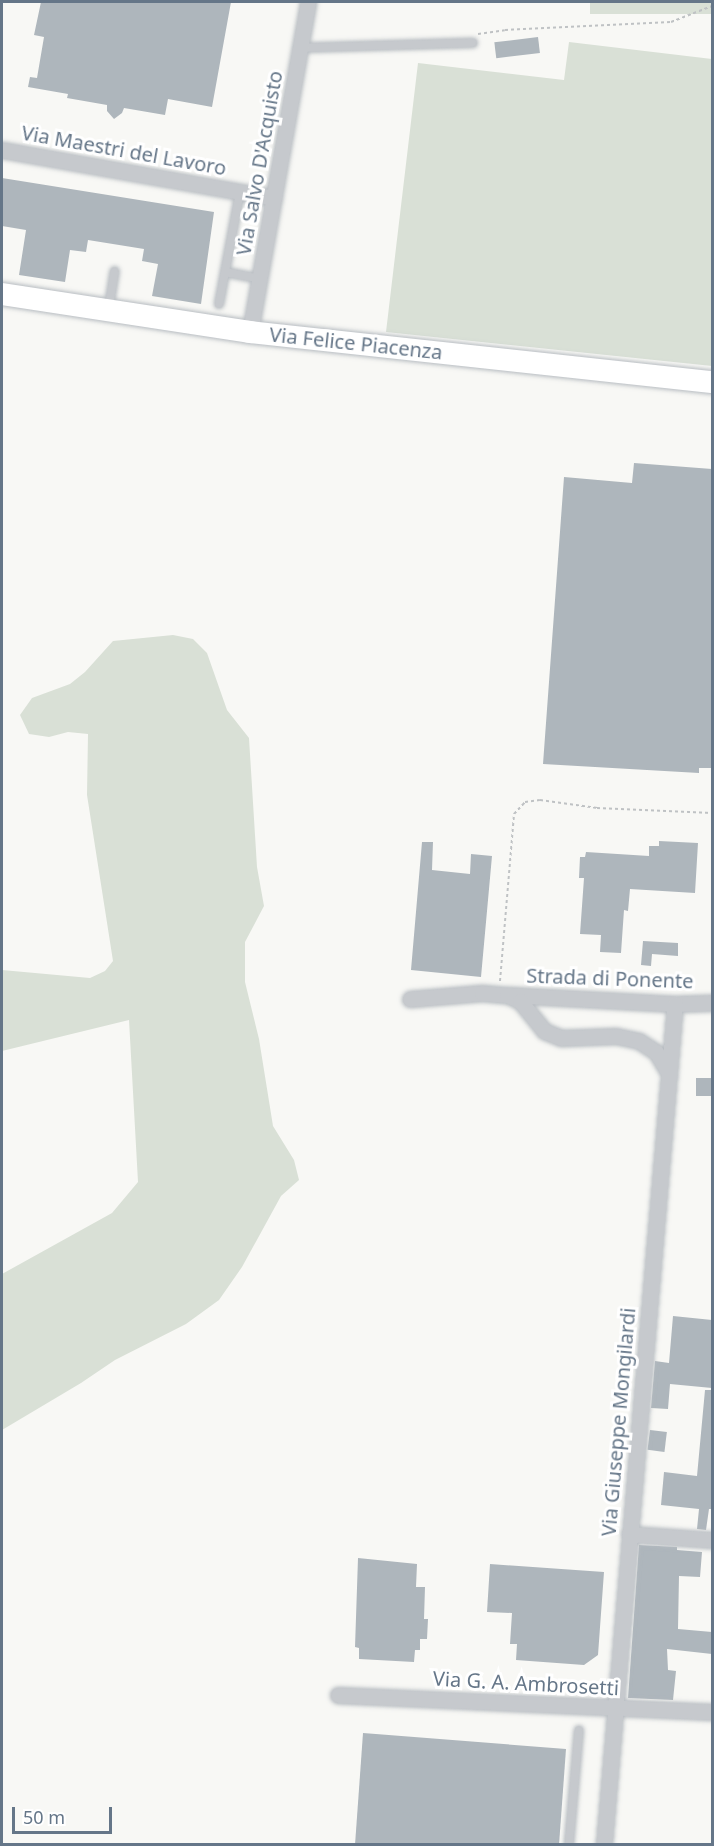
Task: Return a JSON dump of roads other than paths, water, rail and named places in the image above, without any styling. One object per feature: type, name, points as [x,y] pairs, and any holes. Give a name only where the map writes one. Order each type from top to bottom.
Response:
[{"type":"street","name":"Via Salvo D'Acquisto","points":[[250,332],[308,2]]},
{"type":"street","name":"Via Maestri del Lavoro","points":[[2,150],[274,198]]},
{"type":"street","name":"Via Felice Piacenza","points":[[2,294],[250,332],[712,382]]},
{"type":"street","name":"Strada di Ponente","points":[[410,999],[450,994],[503,994],[712,1004]]},
{"type":"street","name":"Strada di Ponente","points":[[503,994],[520,1001],[544,1031],[561,1038],[616,1036],[639,1041],[656,1052],[669,1074]]},
{"type":"street","name":"Via Giuseppe Mongilardi","points":[[604,1845],[675,1004]]},
{"type":"street","points":[[629,1534],[712,1540]]},
{"type":"street","name":"Via G. A. Ambrosetti","points":[[338,1695],[712,1712]]},
{"type":"lane","points":[[300,48],[473,43]]},
{"type":"lane","points":[[219,304],[240,192]]},
{"type":"lane","points":[[108,312],[115,271]]},
{"type":"lane","points":[[225,272],[260,279]]},
{"type":"lane","points":[[569,1845],[579,1730]]}]
